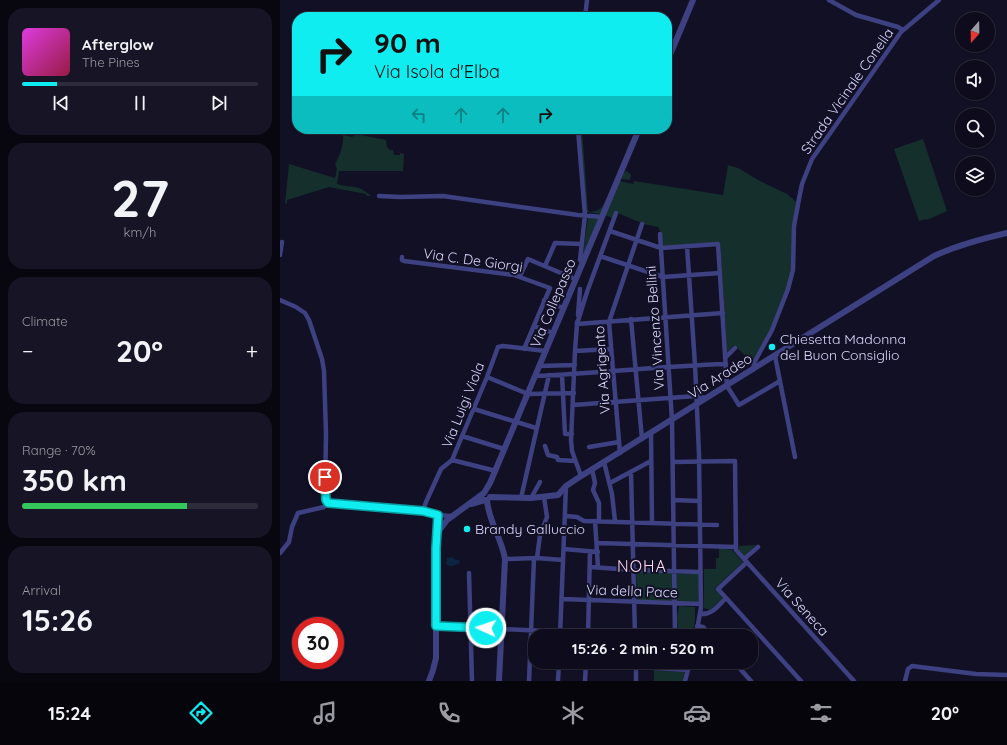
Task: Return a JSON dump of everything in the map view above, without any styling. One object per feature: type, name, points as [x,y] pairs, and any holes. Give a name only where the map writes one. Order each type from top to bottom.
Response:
[{"type":"street","points":[[586,12],[587,0]]},
{"type":"street","points":[[672,50],[693,0]]},
{"type":"street","points":[[829,0],[856,15],[898,27],[903,30]]},
{"type":"street","name":"Strada Vicinale Conella","points":[[753,370],[754,363],[772,330],[788,289],[793,270],[794,226],[798,199],[812,159],[903,30],[939,0]]},
{"type":"street","points":[[578,134],[585,215],[580,260],[583,263]]},
{"type":"street","name":"Via Collepasso","points":[[487,495],[515,422],[637,134]]},
{"type":"street","points":[[379,196],[443,196],[602,216]]},
{"type":"street","points":[[577,324],[616,213]]},
{"type":"street","name":"Via Agrigento","points":[[620,453],[609,322],[642,224]]},
{"type":"street","points":[[610,231],[661,248],[718,244],[727,386],[739,405],[780,381]]},
{"type":"street","name":"Via Aradeo","points":[[544,497],[558,494],[566,486],[592,469],[620,453],[934,256],[968,242],[1007,233]]},
{"type":"street","name":"Via Vincenzo Bellini","points":[[660,234],[672,420],[675,629]]},
{"type":"street","points":[[280,255],[282,242]]},
{"type":"street","points":[[545,266],[555,243],[581,244]]},
{"type":"street","points":[[687,246],[695,365],[699,462],[701,604],[697,629]]},
{"type":"street","points":[[600,256],[663,277],[720,273]]},
{"type":"street","name":"Via C. De Giorgi","points":[[402,257],[402,260],[404,261],[520,276],[550,288],[524,349]]},
{"type":"street","points":[[520,276],[528,259],[575,279]]},
{"type":"street","points":[[572,286],[587,292]]},
{"type":"street","points":[[580,289],[574,365],[572,451],[581,476]]},
{"type":"street","points":[[280,300],[305,313],[309,320],[322,359],[324,371],[326,434],[325,492],[328,503]]},
{"type":"street","points":[[544,300],[563,308]]},
{"type":"street","points":[[577,324],[722,313]]},
{"type":"street","points":[[631,319],[642,439]]},
{"type":"street","points":[[534,326],[552,334]]},
{"type":"street","name":"Via Luigi Viola","points":[[423,511],[441,469],[452,460],[474,410],[498,347],[503,346],[524,349]]},
{"type":"street","points":[[725,358],[735,348]]},
{"type":"street","points":[[524,349],[545,351]]},
{"type":"street","points":[[575,351],[611,349]]},
{"type":"street","points":[[775,356],[795,457]]},
{"type":"street","points":[[535,376],[669,366],[726,364]]},
{"type":"street","points":[[539,366],[574,365]]},
{"type":"street","points":[[521,498],[549,375]]},
{"type":"street","points":[[562,375],[565,434],[572,434]]},
{"type":"street","points":[[487,377],[528,394],[574,393]]},
{"type":"street","points":[[573,405],[696,396],[708,398]]},
{"type":"street","points":[[474,410],[536,428]]},
{"type":"street","points":[[650,434],[652,522]]},
{"type":"street","points":[[462,436],[504,449]]},
{"type":"street","points":[[589,447],[619,442]]},
{"type":"street","points":[[545,446],[548,455],[557,457],[558,460],[576,461]]},
{"type":"street","points":[[452,460],[496,471]]},
{"type":"street","points":[[610,483],[651,461]]},
{"type":"street","points":[[598,543],[736,546],[735,461],[673,462]]},
{"type":"street","points":[[604,462],[610,483],[615,521]]},
{"type":"street","points":[[592,469],[595,483],[593,490],[599,503],[596,537],[598,543],[598,567]]},
{"type":"street","points":[[631,472],[635,629]]},
{"type":"street","points":[[531,498],[540,482]]},
{"type":"street","points":[[560,629],[566,486]]},
{"type":"street","points":[[487,495],[488,508],[505,559],[499,681]]},
{"type":"street","points":[[436,535],[451,516],[467,505],[487,495],[521,498],[544,497],[547,517],[540,535],[535,558],[531,629]]},
{"type":"street","points":[[674,500],[699,501]]},
{"type":"street","points":[[280,554],[289,542],[293,524],[298,513],[324,507],[328,503],[423,511],[438,515],[451,516]]},
{"type":"street","points":[[429,681],[434,670],[436,658],[436,535],[438,515]]},
{"type":"street","points":[[566,516],[577,517],[584,521],[717,525]]},
{"type":"street","name":"Via Seneca","points":[[736,546],[736,550],[854,681]]},
{"type":"street","points":[[758,547],[718,589],[801,681]]},
{"type":"street","points":[[564,550],[598,552]]},
{"type":"street","points":[[588,629],[590,551]]},
{"type":"street","points":[[505,559],[535,558],[563,560]]},
{"type":"street","points":[[590,567],[701,572]]},
{"type":"street","points":[[469,573],[472,681]]},
{"type":"street","points":[[700,614],[711,612],[726,598]]},
{"type":"street","name":"Via della Pace","points":[[562,599],[701,604]]},
{"type":"street","points":[[436,626],[528,630]]},
{"type":"street","points":[[697,626],[703,627],[705,629]]},
{"type":"street","points":[[904,681],[908,669],[912,666],[976,674],[1007,675]]},
{"type":"street","points":[[529,669],[529,681]]},
{"type":"street","points":[[558,681],[559,669]]},
{"type":"street","points":[[585,681],[586,669]]},
{"type":"street","points":[[636,669],[636,681]]},
{"type":"street","points":[[675,669],[688,670],[685,681]]},
{"type":"street","points":[[740,669],[751,681]]},
{"type":"green space","points":[[356,134],[386,140],[387,147],[390,150],[393,150],[394,155],[400,155],[400,153],[404,154],[403,171],[339,171],[337,184],[362,189],[371,196],[329,187],[287,200],[287,203],[285,204],[289,164],[335,178],[337,169],[335,164],[341,150],[343,135],[352,137]]},
{"type":"green space","points":[[579,134],[582,134],[588,210],[590,212],[600,209],[608,196],[601,214],[587,212]]},
{"type":"green space","points":[[923,139],[947,211],[927,220],[919,221],[894,149]]},
{"type":"green space","points":[[728,165],[738,168],[787,194],[796,202],[793,258],[790,276],[774,320],[753,361],[734,345],[728,352],[727,351],[720,242],[663,246],[661,233],[658,227],[644,224],[615,212],[612,218],[605,215],[619,181],[633,184],[634,181],[723,195]]},
{"type":"green space","points":[[627,171],[631,175],[630,180],[621,179],[624,172]]},
{"type":"green space","points":[[588,218],[598,219],[583,253]]},
{"type":"green space","points":[[756,545],[744,556],[739,551],[739,546]]},
{"type":"green space","points":[[719,548],[732,550],[743,562],[715,588],[723,598],[710,610],[704,608],[704,569],[716,569],[716,558],[719,558]]},
{"type":"green space","points":[[636,572],[672,573],[673,601],[637,600]]},
{"type":"green space","points":[[676,574],[699,574],[699,602],[676,601]]},
{"type":"green space","points":[[679,606],[695,607],[693,629],[678,629],[677,618]]},
{"type":"green space","points":[[654,670],[685,672],[683,681],[654,681]]},
{"type":"water","points":[[452,557],[459,560],[460,563],[453,566],[446,564],[447,558]]},
{"type":"place","name":"Chiesetta Madonna del Buon Consiglio","points":[[772,347]]},
{"type":"place","name":"Brandy Galluccio","points":[[467,529]]},
{"type":"district","name":"NOHA","points":[[642,566]]},
{"type":"route","points":[[325,477],[325,492],[328,503],[423,511],[438,515],[436,535],[436,626],[486,628]]}]
